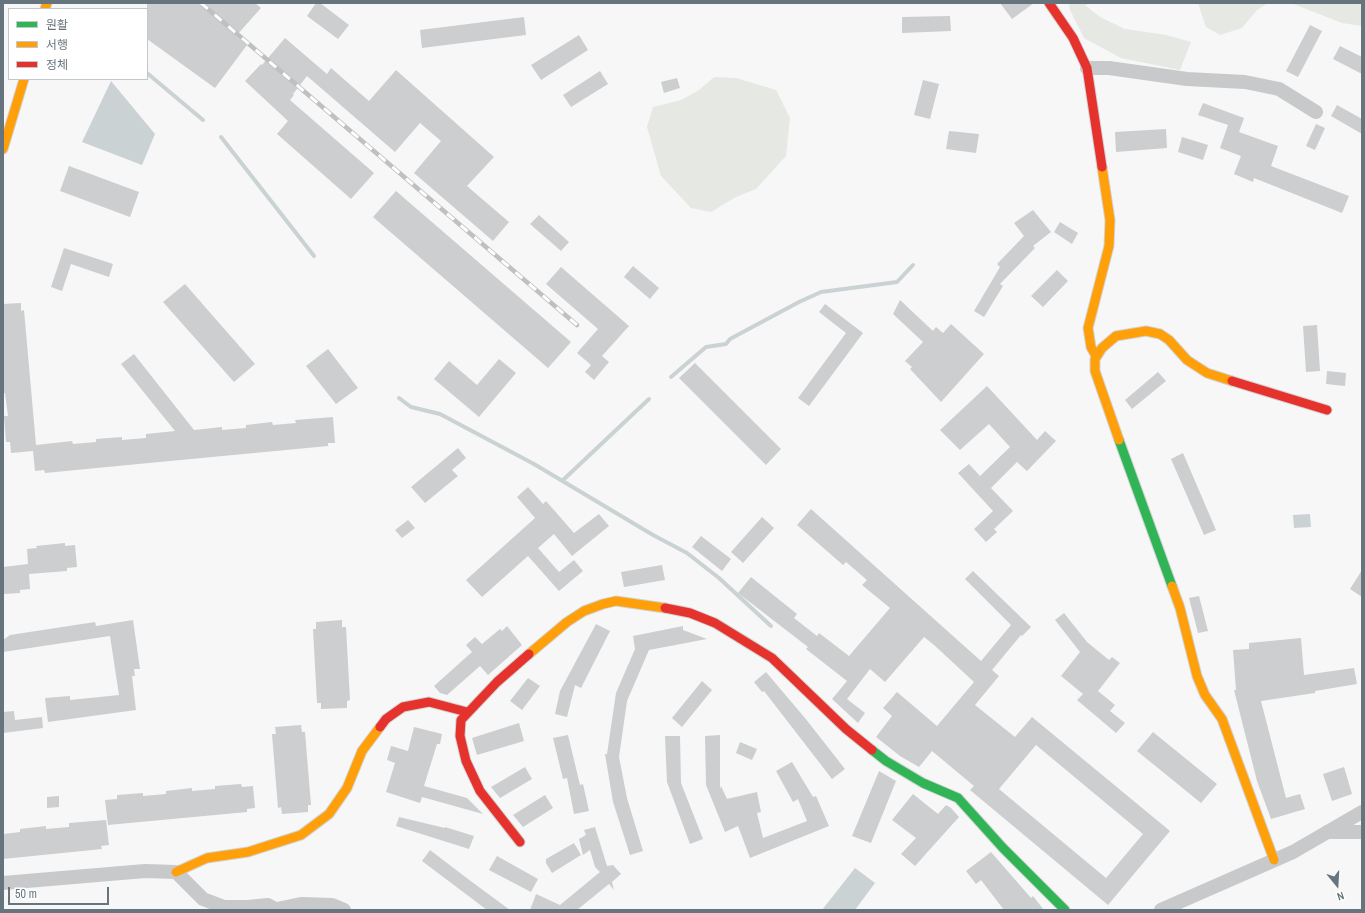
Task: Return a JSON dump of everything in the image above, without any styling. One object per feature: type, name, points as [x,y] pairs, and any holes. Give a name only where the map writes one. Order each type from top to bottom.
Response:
[{"type":"street","points":[[1049,3],[1073,38],[1087,68],[1110,220],[1109,246],[1088,328],[1091,347],[1096,356]]},
{"type":"street","points":[[1087,68],[1109,68],[1187,79],[1245,82],[1279,89],[1316,112]]},
{"type":"street","points":[[3,149],[24,80]]},
{"type":"street","points":[[1274,860],[1222,719],[1205,694],[1197,676],[1180,608],[1100,388],[1095,371],[1095,359],[1102,348],[1116,336],[1146,331],[1160,334],[1169,340],[1187,360],[1207,373],[1327,410]]},
{"type":"street","points":[[520,842],[480,791],[466,761],[460,736],[462,720],[467,712],[497,682],[567,622],[584,611],[616,601],[690,613],[715,623],[772,658],[846,729],[886,761],[923,783],[958,798],[1003,848],[1065,910]]},
{"type":"street","points":[[3,883],[145,871],[176,872],[207,858],[248,852],[301,835],[329,814],[347,788],[362,751],[386,719],[403,707],[429,702],[467,712]]},
{"type":"street","points":[[1161,910],[1293,852],[1362,812]]},
{"type":"street","points":[[1327,832],[1362,832]]},
{"type":"street","points":[[176,872],[203,899],[224,906],[248,907],[268,904],[277,910],[301,904],[332,905],[344,910]]},
{"type":"shaded area","points":[[1069,3],[1093,3],[1085,5],[1100,17],[1125,29],[1166,35],[1191,42],[1180,70],[1121,58],[1084,38],[1070,10]]},
{"type":"shaded area","points":[[1198,3],[1268,3],[1257,10],[1242,28],[1220,35],[1206,27]]},
{"type":"shaded area","points":[[1291,3],[1362,3],[1362,26],[1342,23]]},
{"type":"shaded area","points":[[714,77],[736,78],[776,90],[790,118],[786,156],[756,189],[736,197],[711,212],[691,208],[661,176],[647,127],[653,107],[681,100],[699,90]]},
{"type":"shaded area","points":[[111,81],[155,134],[142,165],[82,142]]},
{"type":"shaded area","points":[[1310,514],[1311,527],[1294,528],[1293,515]]},
{"type":"shaded area","points":[[855,868],[875,883],[855,910],[822,910]]},
{"type":"building","points":[[147,3],[255,3],[261,8],[236,36],[247,45],[215,88],[148,40]]},
{"type":"building","points":[[316,3],[320,3],[349,25],[338,39],[307,16]]},
{"type":"building","points":[[1000,3],[1034,3],[1012,19]]},
{"type":"building","points":[[950,16],[951,31],[902,33],[902,17]]},
{"type":"building","points":[[524,17],[526,35],[422,48],[420,30]]},
{"type":"building","points":[[1310,25],[1322,31],[1298,77],[1286,71]]},
{"type":"building","points":[[579,35],[588,50],[541,80],[531,65]]},
{"type":"building","points":[[285,38],[327,74],[331,68],[369,101],[396,70],[494,157],[467,186],[509,222],[493,241],[414,173],[441,141],[420,123],[395,152],[307,76],[290,100],[374,173],[351,199],[277,134],[288,121],[245,81],[261,64],[262,65]]},
{"type":"building","points":[[1340,46],[1362,57],[1362,74],[1333,59]]},
{"type":"building","points":[[600,71],[608,84],[571,107],[563,95]]},
{"type":"building","points":[[677,78],[680,88],[664,93],[661,82]]},
{"type":"building","points":[[923,80],[939,84],[930,119],[914,115]]},
{"type":"building","points":[[1203,103],[1244,118],[1239,132],[1278,146],[1271,166],[1349,196],[1342,213],[1254,178],[1253,182],[1234,174],[1241,156],[1220,148],[1228,125],[1198,115]]},
{"type":"building","points":[[1337,105],[1362,119],[1362,134],[1331,116]]},
{"type":"building","points":[[1316,124],[1325,128],[1315,150],[1306,146]]},
{"type":"building","points":[[1166,129],[1167,148],[1116,152],[1115,132]]},
{"type":"building","points":[[949,131],[979,134],[976,153],[946,149]]},
{"type":"building","points":[[1182,137],[1208,145],[1203,160],[1178,152]]},
{"type":"building","points":[[69,166],[139,192],[130,217],[60,191]]},
{"type":"building","points":[[396,191],[571,342],[548,368],[373,217]]},
{"type":"building","points":[[1033,210],[1051,232],[1033,246],[1035,248],[1000,284],[1003,286],[984,317],[974,311],[1000,267],[997,264],[1024,236],[1014,223]]},
{"type":"building","points":[[539,215],[569,242],[561,251],[530,224]]},
{"type":"building","points":[[1060,222],[1078,233],[1072,244],[1054,232]]},
{"type":"building","points":[[64,248],[113,264],[109,277],[71,264],[62,291],[51,287]]},
{"type":"building","points":[[633,266],[659,288],[650,299],[624,277]]},
{"type":"building","points":[[561,267],[629,326],[602,356],[609,362],[594,380],[585,372],[591,365],[577,353],[598,329],[546,284]]},
{"type":"building","points":[[1057,270],[1068,281],[1043,307],[1031,296]]},
{"type":"building","points":[[185,284],[255,364],[234,382],[163,302]]},
{"type":"building","points":[[900,300],[933,331],[936,327],[943,333],[951,324],[984,354],[941,402],[910,369],[912,367],[905,361],[923,342],[893,314]]},
{"type":"building","points":[[21,303],[21,311],[24,310],[36,445],[72,441],[73,444],[96,442],[96,439],[122,437],[122,440],[146,438],[146,434],[175,431],[121,364],[134,354],[194,430],[222,427],[222,430],[246,428],[246,425],[272,422],[273,425],[296,423],[295,420],[333,417],[335,443],[328,443],[328,446],[45,473],[44,470],[35,471],[33,451],[11,453],[10,442],[6,442],[4,416],[8,416],[5,393],[3,393],[3,304]]},
{"type":"building","points":[[825,304],[863,333],[809,406],[798,398],[846,333],[819,312]]},
{"type":"building","points":[[1317,325],[1320,371],[1306,372],[1303,326]]},
{"type":"building","points":[[328,349],[358,388],[336,404],[306,366]]},
{"type":"building","points":[[499,359],[516,373],[479,417],[434,379],[449,361],[477,385]]},
{"type":"building","points":[[695,363],[781,449],[766,465],[679,378]]},
{"type":"building","points":[[1327,371],[1346,373],[1345,386],[1326,384]]},
{"type":"building","points":[[1158,372],[1166,381],[1132,409],[1125,400]]},
{"type":"building","points":[[987,386],[1037,440],[1045,431],[1056,441],[1027,471],[1017,462],[991,488],[1013,511],[994,529],[997,532],[986,542],[974,529],[993,511],[958,473],[969,464],[980,476],[1010,447],[989,424],[960,450],[940,430]]},
{"type":"building","points":[[458,448],[466,458],[452,470],[458,476],[425,503],[411,487]]},
{"type":"building","points":[[1183,453],[1216,530],[1204,535],[1171,459]]},
{"type":"building","points":[[528,487],[543,504],[546,501],[574,533],[599,514],[609,526],[572,556],[554,534],[538,548],[559,572],[574,560],[583,571],[559,591],[528,556],[482,597],[466,580],[535,518],[517,497]]},
{"type":"building","points":[[811,509],[981,661],[1011,625],[965,579],[973,571],[1031,627],[1022,636],[1021,635],[992,670],[999,676],[975,705],[1015,737],[1032,717],[1170,831],[1108,905],[970,790],[974,786],[932,751],[919,767],[900,756],[876,737],[892,716],[883,708],[897,692],[937,726],[974,682],[934,645],[924,637],[885,682],[870,669],[847,699],[865,713],[858,723],[832,699],[847,681],[806,649],[808,647],[738,593],[751,577],[797,614],[794,618],[817,636],[819,633],[849,656],[890,608],[862,585],[867,580],[846,562],[843,565],[797,525]],"holes":[[[1036,745],[1143,834],[1106,878],[999,789]]]},
{"type":"building","points":[[762,517],[774,528],[743,563],[731,552]]},
{"type":"building","points":[[408,520],[415,528],[402,538],[395,530]]},
{"type":"building","points":[[701,536],[731,559],[722,571],[692,547]]},
{"type":"building","points":[[65,543],[65,546],[75,545],[77,567],[67,568],[67,571],[29,574],[30,589],[20,590],[20,593],[3,594],[3,567],[28,564],[27,549],[37,548],[36,546]]},
{"type":"building","points":[[662,565],[665,580],[624,587],[621,572]]},
{"type":"building","points":[[1362,570],[1362,597],[1350,589]]},
{"type":"building","points":[[1199,596],[1208,631],[1198,633],[1189,598]]},
{"type":"building","points":[[1064,613],[1087,642],[1109,660],[1112,657],[1120,663],[1098,691],[1115,705],[1110,711],[1125,723],[1116,733],[1077,700],[1083,694],[1061,676],[1080,652],[1055,620]]},
{"type":"building","points":[[133,620],[140,669],[134,669],[135,676],[132,676],[136,710],[48,722],[45,698],[70,696],[70,700],[119,695],[110,636],[3,652],[3,640],[10,635],[95,622],[96,626]]},
{"type":"building","points":[[342,620],[342,627],[346,627],[350,700],[347,701],[347,708],[321,709],[321,703],[317,703],[313,629],[316,629],[316,622]]},
{"type":"building","points":[[596,624],[610,631],[581,688],[575,685],[567,717],[555,714],[560,691]]},
{"type":"building","points":[[507,626],[522,645],[488,675],[480,666],[447,695],[440,693],[434,686],[472,652],[466,645],[475,637],[482,644],[500,629],[502,631]]},
{"type":"building","points":[[683,626],[683,630],[707,639],[649,650],[627,701],[619,757],[627,798],[643,851],[630,855],[613,802],[605,754],[607,754],[616,693],[635,649],[633,636]]},
{"type":"building","points":[[1301,638],[1304,675],[1354,668],[1357,684],[1315,691],[1315,693],[1261,701],[1286,798],[1300,794],[1305,809],[1271,819],[1257,781],[1234,690],[1236,690],[1233,650],[1249,649],[1249,643]]},
{"type":"building","points":[[766,672],[845,769],[832,779],[764,691],[762,692],[754,682]]},
{"type":"building","points":[[528,678],[540,686],[522,710],[510,701]]},
{"type":"building","points":[[702,681],[712,690],[682,727],[672,718]]},
{"type":"building","points":[[14,711],[15,720],[42,717],[43,728],[3,733],[3,712]]},
{"type":"building","points":[[519,723],[524,741],[477,755],[472,738]]},
{"type":"building","points":[[301,725],[302,732],[305,732],[311,805],[308,805],[308,812],[282,814],[281,807],[278,808],[272,734],[276,734],[275,727]]},
{"type":"building","points":[[414,727],[442,734],[440,744],[437,744],[424,786],[467,798],[483,814],[422,797],[420,803],[386,792],[395,763],[387,760],[391,746],[408,751]]},
{"type":"building","points":[[1153,732],[1217,784],[1201,803],[1137,751]]},
{"type":"building","points":[[568,735],[580,785],[583,784],[589,811],[574,814],[567,778],[563,779],[553,738]]},
{"type":"building","points":[[720,735],[720,789],[721,786],[727,799],[757,792],[761,812],[757,813],[763,838],[807,821],[798,799],[793,802],[776,771],[792,762],[813,797],[816,796],[829,826],[750,858],[738,826],[725,832],[706,785],[705,736]]},
{"type":"building","points":[[665,736],[680,736],[681,783],[703,839],[690,844],[667,782]]},
{"type":"building","points":[[740,742],[757,749],[752,760],[736,753]]},
{"type":"building","points":[[525,767],[532,779],[500,798],[491,787]]},
{"type":"building","points":[[1344,767],[1352,794],[1332,801],[1323,774]]},
{"type":"building","points":[[879,771],[896,781],[871,843],[852,836]]},
{"type":"building","points":[[241,784],[242,787],[253,786],[255,808],[247,809],[247,812],[108,825],[105,800],[117,799],[117,795],[143,793],[143,796],[166,794],[166,791],[192,788],[192,791],[215,789],[215,786]]},
{"type":"building","points":[[913,794],[938,814],[946,805],[959,817],[915,866],[901,854],[916,838],[892,820]]},
{"type":"building","points":[[545,795],[553,808],[523,827],[513,815]]},
{"type":"building","points":[[59,796],[59,807],[47,808],[47,797]]},
{"type":"building","points":[[399,817],[445,827],[474,836],[469,849],[396,826]]},
{"type":"building","points":[[106,820],[109,845],[101,846],[102,849],[3,859],[3,834],[20,832],[20,829],[46,826],[46,829],[69,827],[69,823]]},
{"type":"building","points":[[595,827],[607,866],[613,865],[621,874],[612,882],[614,890],[609,884],[577,910],[530,910],[536,894],[560,905],[600,872],[595,867],[590,850],[583,855],[579,839],[586,835],[584,830]]},
{"type":"building","points":[[574,843],[581,855],[552,873],[546,863],[546,859]]},
{"type":"building","points":[[430,850],[510,910],[487,910],[422,861]]},
{"type":"building","points":[[991,852],[1031,898],[1033,896],[1044,910],[1004,910],[981,880],[976,884],[966,871]]},
{"type":"building","points":[[497,856],[538,879],[531,892],[489,870]]},
{"type":"waterway","points":[[148,74],[203,120]]},
{"type":"waterway","points":[[221,137],[314,256]]},
{"type":"waterway","points":[[671,377],[706,347],[726,344],[730,339],[799,302],[821,292],[897,282],[913,265]]},
{"type":"waterway","points":[[399,398],[411,407],[440,414],[534,464],[653,535],[687,553],[719,578],[771,626]]},
{"type":"waterway","points":[[562,481],[649,399]]},
{"type":"railway","points":[[201,3],[577,325]]},
{"type":"traffic: fast","points":[[1119,440],[1172,586]]},
{"type":"traffic: fast","points":[[872,750],[886,761],[923,783],[958,798],[1003,848],[1065,910]]},
{"type":"traffic: slow","points":[[45,8],[47,3]]},
{"type":"traffic: slow","points":[[3,149],[24,80]]},
{"type":"traffic: slow","points":[[1096,356],[1091,347],[1088,328],[1109,246],[1110,220],[1102,167]]},
{"type":"traffic: slow","points":[[1119,440],[1095,371],[1095,359],[1102,348],[1116,336],[1146,331],[1160,334],[1169,340],[1187,360],[1207,373],[1232,381]]},
{"type":"traffic: slow","points":[[1172,586],[1180,608],[1197,676],[1205,695],[1222,719],[1274,860]]},
{"type":"traffic: slow","points":[[529,654],[567,622],[584,611],[603,604],[616,601],[665,608]]},
{"type":"traffic: slow","points":[[176,872],[207,858],[248,852],[301,835],[329,814],[347,788],[362,751],[380,727]]},
{"type":"traffic: jam","points":[[1049,3],[1073,38],[1087,68],[1102,167]]},
{"type":"traffic: jam","points":[[1232,381],[1327,410]]},
{"type":"traffic: jam","points":[[665,608],[690,613],[715,623],[772,658],[846,729],[872,750]]},
{"type":"traffic: jam","points":[[520,842],[480,791],[466,761],[460,736],[461,720],[497,682],[529,654]]},
{"type":"traffic: jam","points":[[380,727],[386,719],[403,707],[429,702],[467,712]]}]
